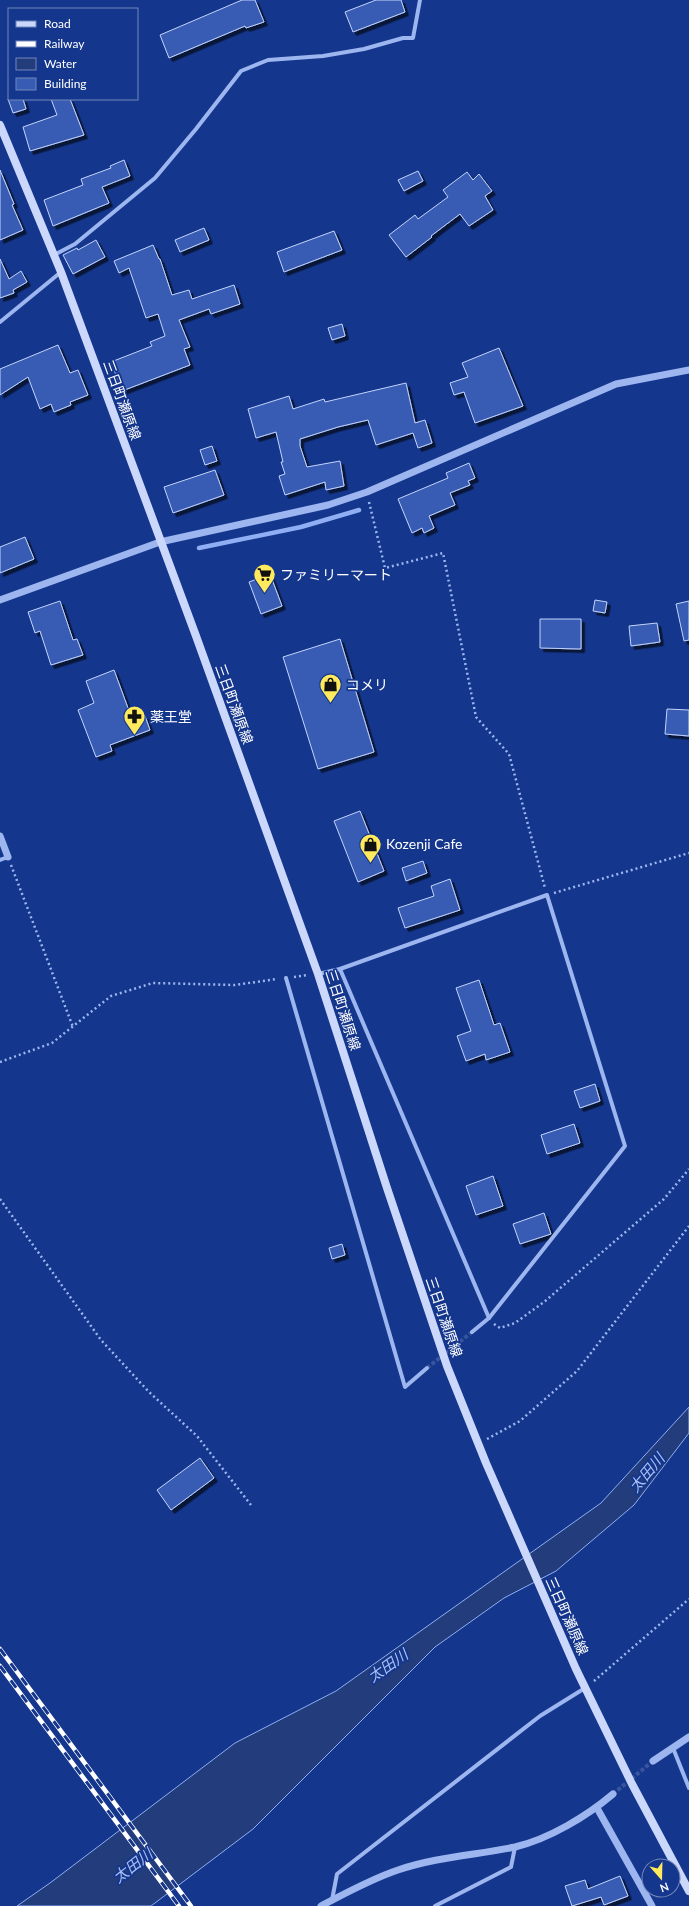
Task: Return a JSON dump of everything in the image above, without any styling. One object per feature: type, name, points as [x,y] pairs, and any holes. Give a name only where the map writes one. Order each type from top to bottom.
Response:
[{"type":"main road","name":"三日町瀬原線","points":[[0,125],[61,272],[318,974],[387,1188],[442,1351],[486,1463],[576,1669],[632,1784],[689,1890]]},
{"type":"street","points":[[54,255],[75,244],[155,178],[196,129],[241,71],[268,60],[323,56],[364,49],[403,38],[413,38],[420,0]]},
{"type":"street","points":[[0,322],[61,272]]},
{"type":"street","points":[[0,600],[160,542],[328,505],[367,492],[616,384],[689,370]]},
{"type":"street","points":[[0,836],[8,857],[0,860]]},
{"type":"street","points":[[318,974],[340,969],[547,895],[624,1146],[489,1318],[472,1332]]},
{"type":"street","points":[[340,969],[489,1318]]},
{"type":"street","points":[[286,978],[404,1388],[427,1368]]},
{"type":"street","points":[[332,1900],[337,1874],[540,1716],[586,1688]]},
{"type":"street","points":[[653,1761],[689,1736]]},
{"type":"street","points":[[673,1748],[689,1788]]},
{"type":"street","points":[[321,1906],[364,1884],[398,1870],[434,1860],[515,1847],[540,1839],[596,1808],[614,1794]]},
{"type":"street","points":[[596,1808],[652,1906]]},
{"type":"street","points":[[435,1906],[511,1867],[515,1847]]},
{"type":"path","points":[[367,492],[385,568],[443,554],[476,717],[509,754],[547,895],[689,853]]},
{"type":"path","points":[[8,857],[73,1027]]},
{"type":"path","points":[[0,1062],[52,1043],[111,996],[153,983],[235,985],[318,974]]},
{"type":"path","points":[[489,1318],[500,1328],[514,1323],[544,1302],[664,1199],[689,1169]]},
{"type":"path","points":[[0,1199],[102,1340],[150,1392],[197,1436],[250,1505]]},
{"type":"path","points":[[485,1440],[520,1421],[577,1371],[689,1226]]},
{"type":"path","points":[[586,1688],[689,1599]]},
{"type":"water","name":"太田川","points":[[689,1407],[689,1433],[634,1505],[556,1571],[504,1598],[435,1647],[253,1829],[151,1906],[17,1906],[50,1883],[235,1743],[336,1691],[601,1503]]},
{"type":"building","points":[[242,0],[255,0],[264,22],[246,28],[245,26],[169,58],[160,35]]},
{"type":"building","points":[[376,0],[401,0],[405,12],[353,32],[345,12]]},
{"type":"building","points":[[8,100],[23,100],[26,109],[13,113]]},
{"type":"building","points":[[51,100],[70,100],[84,135],[30,151],[23,127],[57,115]]},
{"type":"building","points":[[124,160],[130,176],[102,187],[109,203],[53,226],[44,200],[83,185],[81,179],[111,168],[110,166]]},
{"type":"building","points":[[0,170],[14,204],[12,205],[23,230],[0,240]]},
{"type":"building","points":[[418,171],[423,181],[404,191],[398,180]]},
{"type":"building","points":[[467,172],[473,180],[479,174],[492,191],[485,196],[493,210],[469,226],[460,214],[406,257],[389,235],[415,215],[418,219],[448,197],[443,190]]},
{"type":"building","points":[[204,228],[209,240],[180,252],[175,240]]},
{"type":"building","points":[[334,231],[342,250],[284,272],[277,252]]},
{"type":"building","points":[[96,240],[105,257],[73,274],[63,255],[77,248],[78,250]]},
{"type":"building","points":[[153,245],[160,259],[172,295],[189,290],[192,299],[234,285],[240,304],[211,314],[209,309],[179,320],[190,347],[184,349],[190,365],[122,391],[111,362],[152,346],[150,342],[165,336],[158,314],[146,318],[129,268],[119,273],[114,261]]},
{"type":"building","points":[[0,259],[9,279],[21,271],[27,282],[13,290],[14,293],[0,298]]},
{"type":"building","points":[[342,324],[345,336],[332,340],[328,328]]},
{"type":"building","points":[[58,345],[70,373],[78,370],[88,395],[70,402],[71,405],[54,412],[51,404],[40,409],[28,377],[0,395],[0,369]]},
{"type":"building","points":[[499,348],[523,406],[475,423],[464,392],[454,395],[450,383],[468,377],[462,363]]},
{"type":"building","points":[[406,383],[415,423],[425,420],[432,443],[418,448],[413,433],[376,445],[368,420],[338,427],[300,439],[300,446],[307,467],[340,461],[344,486],[326,490],[325,482],[285,495],[279,476],[285,474],[281,462],[283,462],[276,432],[256,438],[248,409],[289,396],[293,409],[324,399],[325,402]]},
{"type":"building","points":[[212,446],[217,461],[205,465],[200,450]]},
{"type":"building","points":[[469,463],[475,478],[468,481],[470,485],[450,493],[455,505],[429,516],[434,528],[424,533],[422,528],[412,533],[398,499],[448,478],[446,473]]},
{"type":"building","points":[[215,470],[224,495],[173,513],[164,487]]},
{"type":"building","points":[[25,537],[34,559],[0,573],[0,547]]},
{"type":"building","points":[[270,574],[282,606],[261,614],[249,582]]},
{"type":"building","points":[[595,600],[607,602],[605,613],[593,611]]},
{"type":"building","points":[[60,601],[73,640],[77,639],[83,655],[51,665],[40,631],[35,633],[28,612]]},
{"type":"building","points":[[689,601],[689,640],[684,641],[676,604]]},
{"type":"building","points":[[540,619],[581,619],[581,649],[540,648]]},
{"type":"building","points":[[657,623],[660,642],[631,646],[629,626]]},
{"type":"building","points":[[340,639],[374,752],[318,769],[283,657]]},
{"type":"building","points":[[114,670],[128,708],[131,708],[135,719],[145,716],[150,730],[110,745],[112,751],[96,757],[78,710],[94,703],[86,681]]},
{"type":"building","points":[[667,709],[689,710],[689,736],[665,734]]},
{"type":"building","points":[[360,811],[384,871],[358,882],[334,821]]},
{"type":"building","points":[[423,861],[427,873],[406,881],[402,868]]},
{"type":"building","points":[[450,879],[460,910],[405,928],[398,908],[434,896],[431,886]]},
{"type":"building","points":[[479,980],[494,1025],[500,1023],[510,1052],[486,1060],[485,1054],[466,1061],[457,1036],[471,1031],[456,988]]},
{"type":"building","points":[[595,1084],[600,1101],[580,1108],[574,1091]]},
{"type":"building","points":[[574,1124],[580,1143],[547,1154],[541,1135]]},
{"type":"building","points":[[493,1176],[503,1206],[476,1215],[466,1186]]},
{"type":"building","points":[[544,1213],[551,1234],[520,1244],[513,1224]]},
{"type":"building","points":[[342,1244],[345,1255],[332,1259],[329,1248]]},
{"type":"building","points":[[200,1458],[214,1478],[171,1510],[157,1490]]},
{"type":"building","points":[[620,1876],[628,1896],[604,1905],[601,1897],[572,1906],[565,1886],[585,1880],[588,1889]]},
{"type":"waterway","points":[[199,548],[301,527],[359,510]]},
{"type":"tunnel","points":[[427,1368],[472,1332]]},
{"type":"tunnel","points":[[613,1794],[653,1761]]},
{"type":"railway","points":[[0,1649],[191,1906]]},
{"type":"railway","points":[[0,1666],[179,1906]]},
{"type":"place","name":"ファミリーマート","points":[[264,594]]},
{"type":"place","name":"コメリ","points":[[330,704]]},
{"type":"place","name":"薬王堂","points":[[134,736]]},
{"type":"place","name":"Kozenji Cafe","points":[[371,864]]}]
